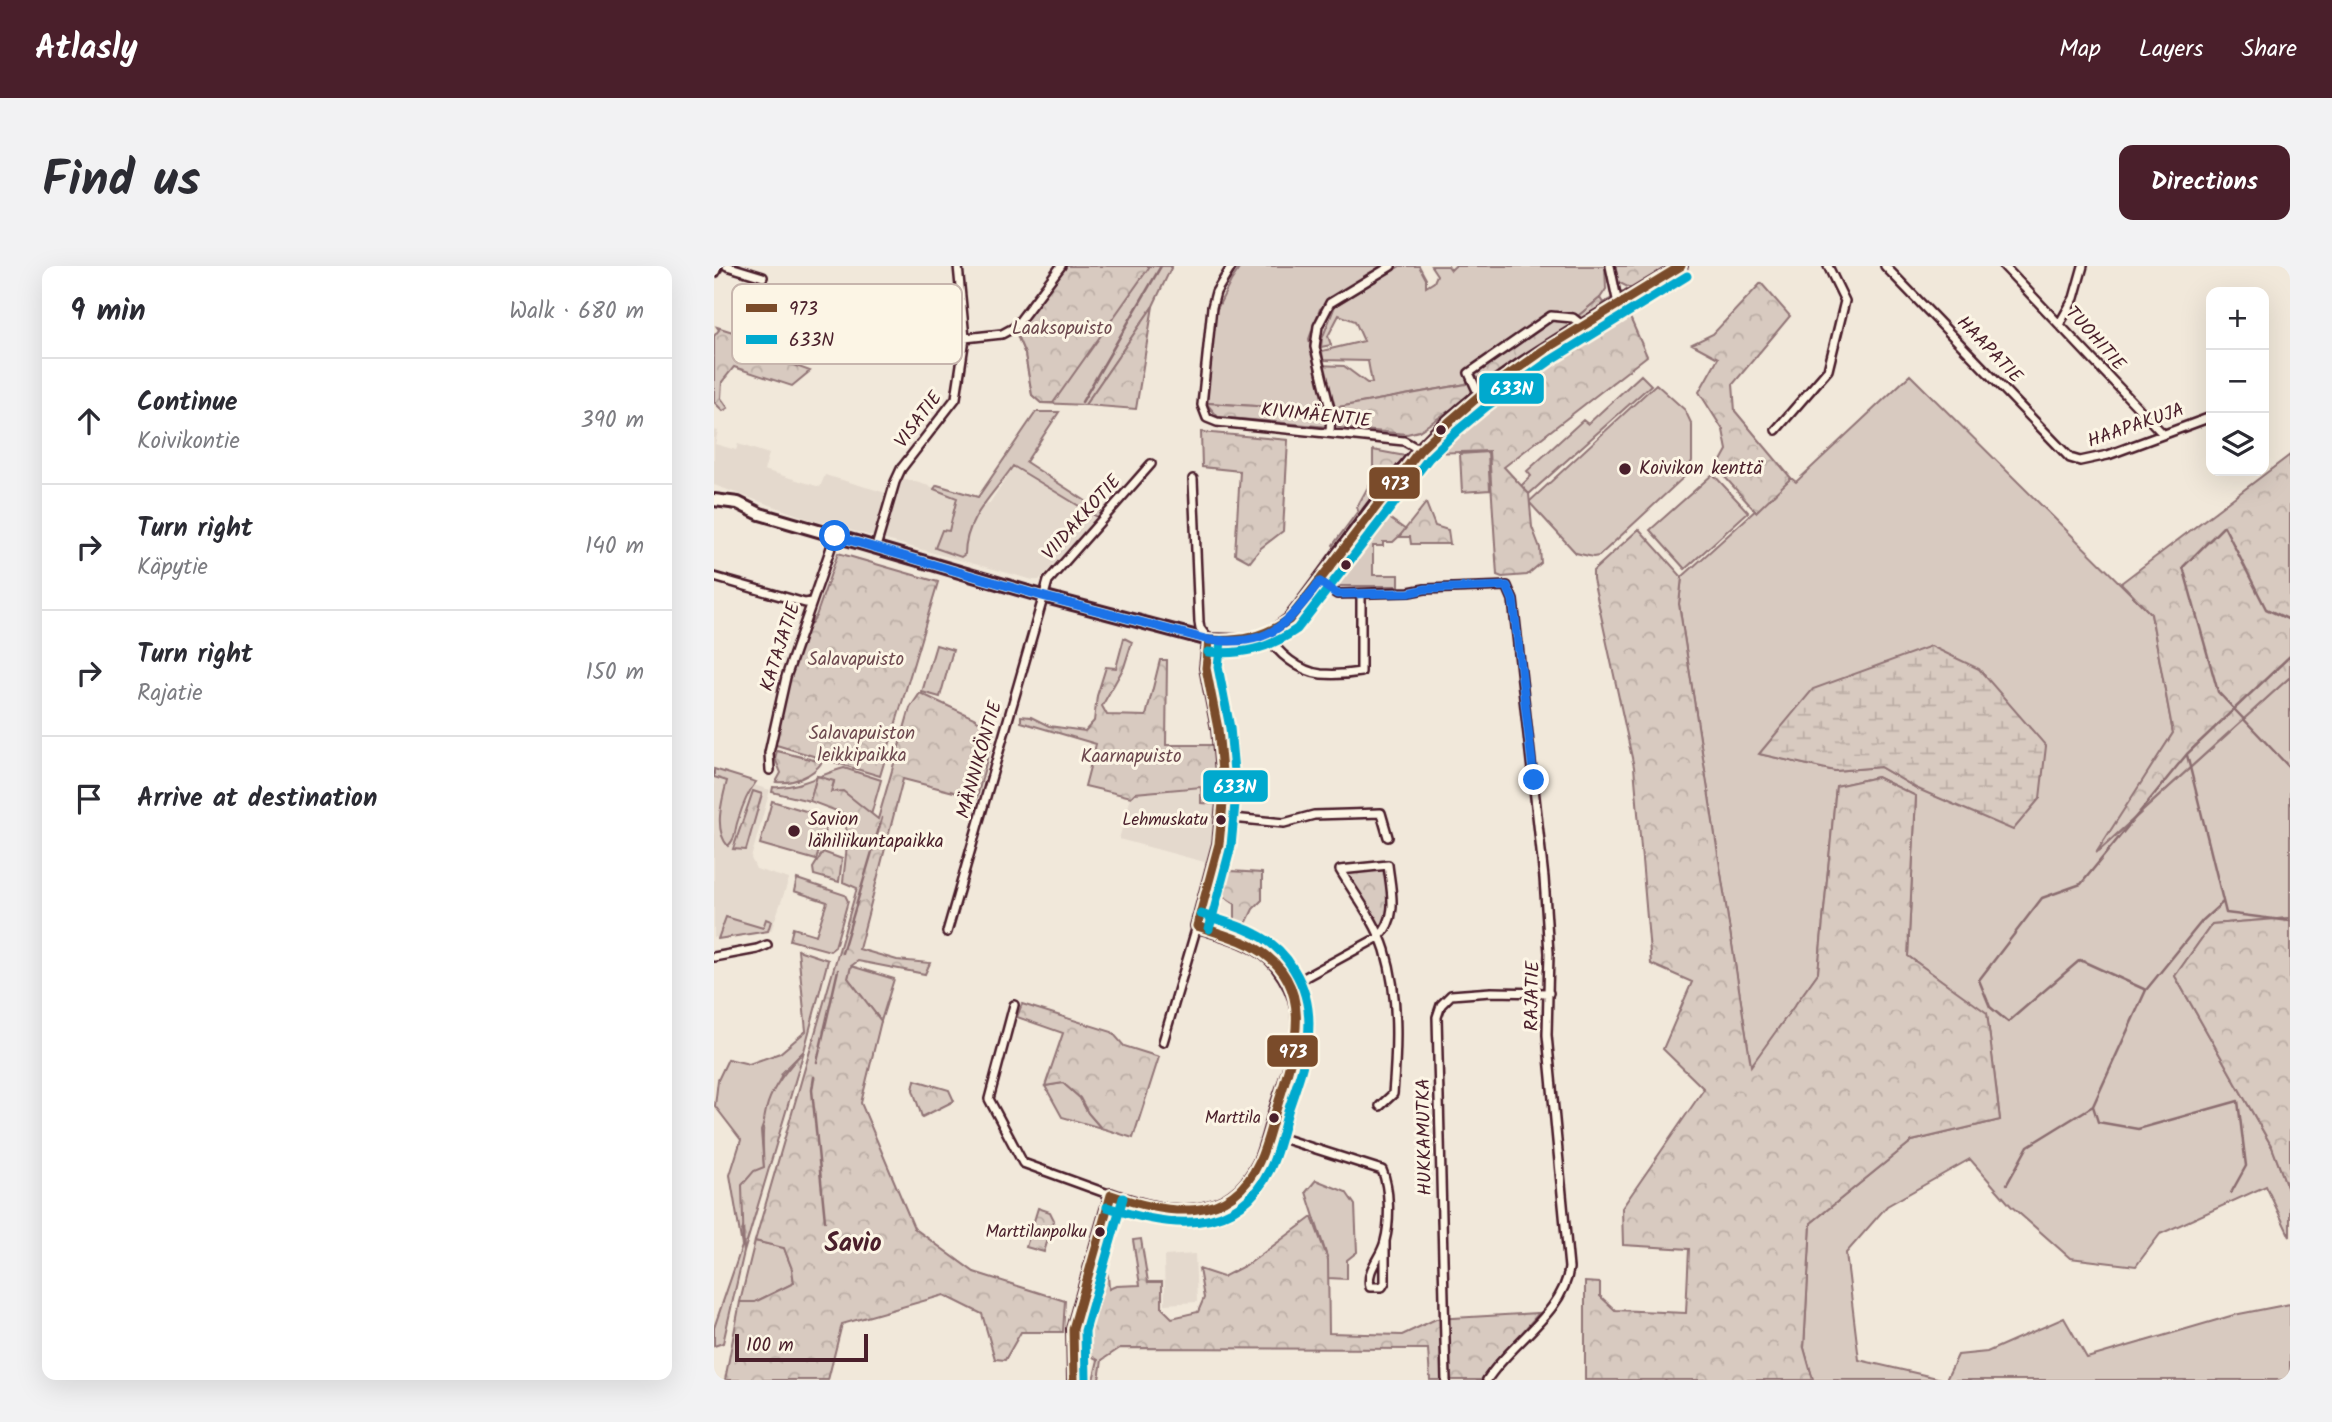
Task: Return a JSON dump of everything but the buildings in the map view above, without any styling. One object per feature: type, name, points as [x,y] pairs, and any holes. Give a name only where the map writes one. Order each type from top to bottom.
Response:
[{"type":"main road","points":[[716,501],[736,512],[760,513],[1042,596],[1209,640],[1245,641],[1268,635],[1289,620],[1420,450],[1479,395],[1582,325],[1681,266]]},
{"type":"main road","points":[[1074,1380],[1073,1329],[1111,1195],[1167,1211],[1191,1212],[1234,1196],[1248,1182],[1259,1163],[1297,1033],[1297,1008],[1289,986],[1276,964],[1259,950],[1197,926],[1219,844],[1225,782],[1206,668],[1209,640]]},
{"type":"street","points":[[727,266],[763,277]]},
{"type":"street","name":"VISATIE","points":[[958,266],[960,284]]},
{"type":"street","points":[[965,338],[1002,334],[1015,327],[1061,266]]},
{"type":"street","name":"KIVIMÄENTIE","points":[[1232,266],[1216,292],[1212,307],[1202,405],[1207,418],[1217,422],[1404,441],[1420,450]]},
{"type":"street","points":[[1330,433],[1331,412],[1315,347],[1318,327],[1330,303],[1391,266]]},
{"type":"street","points":[[1610,266],[1618,304]]},
{"type":"street","points":[[1776,430],[1828,370],[1845,301],[1828,266]]},
{"type":"street","name":"HAAPATIE","points":[[1885,266],[2070,458]]},
{"type":"street","name":"TUOHITIE","points":[[2004,266],[2162,433]]},
{"type":"street","points":[[2060,323],[2074,298],[2083,266]]},
{"type":"street","name":"VISATIE","points":[[962,307],[965,338],[962,358]]},
{"type":"street","points":[[1479,395],[1469,373],[1541,323],[1552,316],[1573,318],[1582,325]]},
{"type":"street","name":"VISATIE","points":[[876,547],[901,469],[956,398],[961,364]]},
{"type":"street","name":"HAAPAKUJA","points":[[2070,458],[2080,461],[2108,455],[2206,419]]},
{"type":"street","name":"VIIDAKKOTIE","points":[[1042,596],[1048,581],[1063,561],[1151,464]]},
{"type":"street","points":[[1193,479],[1199,622],[1209,640]]},
{"type":"street","name":"KATAJATIE","points":[[770,770],[769,752],[786,677],[835,536]]},
{"type":"street","points":[[714,577],[805,603],[811,602]]},
{"type":"street","points":[[1268,635],[1274,648],[1312,672],[1362,672],[1361,594],[1337,594],[1320,582]]},
{"type":"street","name":"RAJATIE","points":[[1361,594],[1507,586],[1513,600],[1541,843],[1549,953],[1547,1035],[1569,1262],[1568,1283],[1539,1322],[1487,1380]]},
{"type":"street","name":"MÄNNIKÖNTIE","points":[[947,932],[1042,596]]},
{"type":"street","points":[[1222,817],[1284,823],[1314,815],[1381,813],[1388,836]]},
{"type":"street","points":[[1289,986],[1379,937],[1387,929],[1393,911],[1388,865],[1340,870],[1379,937],[1385,951],[1397,1017],[1393,1094],[1380,1106]]},
{"type":"street","points":[[1163,1042],[1197,926]]},
{"type":"street","points":[[714,957],[767,945]]},
{"type":"street","name":"HUKKAMUTKA","points":[[1446,1380],[1437,1017],[1441,1005],[1451,995],[1491,992],[1549,993]]},
{"type":"street","points":[[1014,1005],[989,1099],[1023,1163],[1111,1195]]},
{"type":"street","points":[[1269,1134],[1382,1170],[1388,1184],[1385,1282],[1382,1287],[1370,1287],[1368,1277],[1385,1242]]},
{"type":"shaded area","points":[[714,430],[718,431],[715,444],[736,450],[738,444],[769,454],[764,470],[820,487],[825,475],[893,495],[899,477],[989,504],[1014,466],[1099,518],[1039,580],[1033,580],[809,519],[714,485]]},
{"type":"shaded area","points":[[714,773],[770,790],[751,858],[756,869],[789,879],[771,931],[714,937]]},
{"type":"shaded area","points":[[1202,786],[1201,803],[1216,804],[1208,863],[1119,839],[1131,797],[1135,793]]},
{"type":"shaded area","points":[[1195,1254],[1197,1302],[1165,1304],[1164,1256]]},
{"type":"green space","name":"Laaksopuisto","points":[[1066,266],[1172,266],[1153,306],[1085,405],[1041,403],[1032,395],[1025,354],[1016,333]]},
{"type":"green space","name":"Laaksopuisto","points":[[1066,266],[1150,266],[1053,403],[1041,403],[1032,395],[1025,354],[1016,333]]},
{"type":"green space","points":[[1241,266],[1386,266],[1320,309],[1309,339],[1315,365],[1344,366],[1367,383],[1372,383],[1368,361],[1323,360],[1322,351],[1364,341],[1355,321],[1339,315],[1328,336],[1331,345],[1321,347],[1322,339],[1335,306],[1400,266],[1419,266],[1426,279],[1426,287],[1434,282],[1437,275],[1431,266],[1448,266],[1451,270],[1455,266],[1605,266],[1606,289],[1600,298],[1578,316],[1553,320],[1466,384],[1322,410],[1206,403],[1216,311]]},
{"type":"green space","points":[[1615,266],[1671,266],[1605,306],[1419,431],[1407,434],[1218,417],[1206,403],[1322,410],[1466,384],[1472,373],[1553,320],[1578,316],[1600,298],[1603,303],[1630,288],[1618,282]]},
{"type":"green space","points":[[1761,283],[1790,316],[1733,384],[1735,411],[1791,478],[1756,512],[1717,468],[1727,450],[1723,430],[1699,392],[1718,358],[1692,344],[1713,334]]},
{"type":"green space","points":[[1153,306],[1136,409],[1085,405]]},
{"type":"green space","points":[[1628,313],[1647,356],[1504,467],[1529,494],[1532,527],[1540,548],[1541,563],[1527,575],[1497,575],[1489,451],[1433,453],[1451,434],[1559,356]]},
{"type":"green space","points":[[717,327],[732,332],[732,364],[791,364],[810,371],[792,386],[734,367],[722,382],[721,398],[728,408],[723,411],[714,402],[714,336],[719,330]]},
{"type":"green space","points":[[1641,375],[1651,385],[1529,494],[1521,486],[1531,476],[1527,471],[1583,420],[1588,424]]},
{"type":"green space","points":[[1910,375],[2151,614],[2173,733],[2099,851],[2290,677],[2290,918],[2212,924],[2175,976],[2272,1147],[2290,1195],[2290,1237],[2266,1186],[2160,1234],[2136,1266],[2070,1258],[2011,1206],[1970,1159],[1887,1206],[1846,1253],[1859,1360],[1946,1380],[1813,1380],[1804,1348],[1811,1223],[1912,1141],[2000,1120],[1987,1014],[1908,956],[1916,796],[1877,777],[1836,786],[1818,973],[1751,1067],[1679,604],[1682,577],[1791,478],[1796,482]],"holes":[[[2046,746],[1918,789],[1880,767],[1835,771],[1759,754]]]},
{"type":"green space","name":"Koivikon kenttä","points":[[1656,384],[1685,410],[1692,425],[1692,461],[1684,477],[1599,556],[1576,553],[1529,502]]},
{"type":"green space","points":[[1036,412],[1059,412],[1026,462],[1104,513],[1099,518],[1013,466],[975,518],[966,541],[965,554],[961,557],[935,548],[942,530],[949,531],[957,498],[934,489],[937,485],[978,497]]},
{"type":"green space","points":[[1201,432],[1288,440],[1283,531],[1261,548],[1250,562],[1235,554],[1240,471],[1202,467]]},
{"type":"green space","points":[[1373,450],[1405,456],[1337,549],[1333,545],[1358,511],[1357,507],[1373,478]]},
{"type":"green space","points":[[1488,452],[1490,490],[1462,492],[1460,454]]},
{"type":"green space","points":[[2290,455],[2290,677],[2096,853],[2173,733],[2151,614],[2121,583],[2262,476],[2269,476],[2269,471]]},
{"type":"green space","points":[[1713,474],[1748,512],[1685,569],[1650,530]]},
{"type":"green space","points":[[1426,503],[1435,526],[1448,530],[1450,544],[1411,544],[1410,537],[1399,537]]},
{"type":"green space","points":[[1389,518],[1406,530],[1393,542],[1373,546],[1373,575],[1399,575],[1399,586],[1335,586]]},
{"type":"green space","points":[[1639,529],[1682,577],[1679,604],[1751,1066],[1818,973],[1836,786],[1877,777],[1916,796],[1908,956],[1987,1013],[2000,1120],[1912,1141],[1811,1223],[1804,1348],[1813,1380],[1585,1380],[1585,1282],[1600,1283],[1600,1296],[1615,1310],[1686,1313],[1689,1249],[1623,1245],[1622,1208],[1704,1089],[1663,1049],[1692,982],[1651,964],[1634,767],[1593,579],[1593,571]]},
{"type":"green space","name":"Salavapuisto","points":[[838,553],[938,582],[880,776],[773,744],[795,660],[816,616]]},
{"type":"green space","name":"Kaarnapuisto","points":[[1124,638],[1132,642],[1124,667],[1102,706],[1107,715],[1146,716],[1160,660],[1167,660],[1166,745],[1213,745],[1216,804],[1201,803],[1201,787],[1135,793],[1131,797],[1085,786],[1096,744],[1021,722],[1021,716],[1031,717],[1049,726],[1085,731],[1094,721],[1097,696],[1106,667],[1116,668]]},
{"type":"green space","points":[[936,645],[953,650],[940,697],[922,692]]},
{"type":"green space","points":[[1931,646],[1979,669],[2046,746],[2040,798],[2013,830],[1918,789],[1880,767],[1835,771],[1759,754],[1813,689]]},
{"type":"green space","points":[[920,693],[974,718],[994,732],[977,798],[903,779],[859,949],[897,960],[930,963],[925,974],[858,961],[851,966],[848,978],[881,1021],[861,1103],[914,1228],[974,1272],[1065,1301],[1063,1332],[1021,1332],[1005,1360],[995,1359],[982,1314],[944,1295],[842,1324],[828,1380],[725,1380],[740,1302],[755,1302],[794,1283],[784,1248],[755,1241],[857,888],[843,882],[848,836],[842,813],[810,801],[817,776],[834,781],[831,792],[843,791],[878,819],[910,708]]},
{"type":"green space","points":[[777,751],[822,762],[802,778],[776,782],[781,773],[775,758]]},
{"type":"green space","points":[[844,768],[881,780],[871,815],[831,792],[834,782],[819,777]]},
{"type":"green space","points":[[714,769],[756,782],[750,790],[734,837],[728,846],[720,825],[727,781],[714,777]]},
{"type":"green space","points":[[817,778],[810,801],[772,792],[773,787],[791,786]]},
{"type":"green space","points":[[753,791],[762,794],[746,850],[733,849]]},
{"type":"green space","name":"Savion lähiliikuntapaikka","points":[[772,801],[829,818],[816,860],[760,844]]},
{"type":"green space","name":"Savion lähiliikuntapaikka","points":[[823,852],[842,859],[839,882],[814,875],[813,868]]},
{"type":"green space","points":[[1386,867],[1390,911],[1385,926],[1379,933],[1346,873]]},
{"type":"green space","points":[[1230,871],[1262,873],[1262,900],[1253,909],[1244,928],[1235,923],[1235,904],[1223,896]]},
{"type":"green space","points":[[797,879],[845,895],[848,901],[835,947],[830,951],[790,940],[793,928],[816,935],[827,902],[794,891]]},
{"type":"green space","points":[[726,917],[763,928],[766,919],[771,921],[768,931],[718,939]]},
{"type":"green space","points":[[2290,918],[2290,1195],[2272,1147],[2175,976],[2212,924]]},
{"type":"green space","points":[[798,950],[828,960],[804,1051],[782,1073],[761,1131],[764,1168],[742,1231],[744,1252],[723,1343],[714,1346],[714,1328],[742,1246],[730,1175],[741,1140],[715,1106],[718,1080],[728,1059],[749,1064],[780,1053],[806,1031]]},
{"type":"green space","points":[[851,966],[894,979],[881,1021],[848,978]]},
{"type":"green space","points":[[1022,1004],[1112,1032],[1124,1046],[1159,1057],[1133,1138],[1101,1128],[1080,1098],[1063,1083],[1045,1086],[1063,1033],[1017,1017]]},
{"type":"green space","points":[[804,1051],[744,1252],[742,1185],[754,1171],[764,1167],[763,1131],[768,1103],[781,1078]]},
{"type":"green space","points":[[915,1080],[949,1090],[954,1101],[922,1117],[913,1090]]},
{"type":"green space","points":[[1063,1083],[1080,1098],[1101,1128],[1062,1117],[1045,1086]]},
{"type":"green space","points":[[1316,1180],[1346,1192],[1355,1205],[1357,1252],[1347,1260],[1347,1279],[1328,1278],[1328,1260],[1306,1192]]},
{"type":"green space","points":[[1038,1208],[1050,1212],[1054,1220],[1044,1252],[1026,1247]]},
{"type":"green space","points":[[1312,1217],[1328,1260],[1329,1333],[1402,1335],[1436,1319],[1539,1313],[1481,1380],[1430,1380],[1428,1349],[1120,1348],[1102,1360],[1099,1380],[1093,1380],[1098,1360],[1081,1350],[1087,1312],[1104,1258],[1107,1261],[1109,1289],[1140,1285],[1133,1240],[1141,1239],[1148,1282],[1162,1282],[1162,1308],[1172,1318],[1198,1312],[1204,1298],[1199,1269],[1223,1277],[1250,1263]]},
{"type":"green space","points":[[755,1241],[784,1248],[794,1283],[755,1302],[740,1302]]},
{"type":"green space","points":[[2290,1304],[2290,1380],[1946,1380],[1958,1355],[1987,1352],[2064,1318],[2087,1358],[2234,1315]]},
{"type":"waterway","points":[[1082,402],[1161,266]]},
{"type":"waterway","points":[[2290,620],[2266,609],[2224,526],[2183,567],[2218,692],[2290,768]]},
{"type":"waterway","points":[[2146,990],[2080,960],[2008,1022],[1990,1007],[1979,980],[2042,898],[2081,884],[2187,754],[2290,656]]},
{"type":"waterway","points":[[2187,755],[2226,913],[2290,921]]},
{"type":"waterway","points":[[842,953],[882,818]]},
{"type":"waterway","points":[[2007,1184],[2028,1146],[2093,1106],[2146,990],[2202,921],[2223,902]]},
{"type":"waterway","points":[[817,1062],[838,970]]},
{"type":"waterway","points":[[814,1077],[812,1090],[825,1221]]},
{"type":"waterway","points":[[2093,1106],[2098,1122],[2138,1129],[2238,1101],[2246,1166],[2231,1193]]},
{"type":"transit line","name":"973","points":[[1209,640],[1251,637],[1270,631],[1289,620],[1420,450],[1449,422],[1479,396],[1544,350],[1681,266]]},
{"type":"transit line","name":"633N","points":[[1208,652],[1254,649],[1297,629],[1429,458],[1457,431],[1551,360],[1687,276]]},
{"type":"transit line","name":"973","points":[[1197,926],[1219,844],[1224,793],[1218,729],[1206,668],[1209,640]]},
{"type":"transit line","name":"633N","points":[[1209,929],[1231,846],[1236,793],[1230,728],[1218,667],[1221,641]]},
{"type":"transit line","name":"633N","points":[[1107,1207],[1176,1222],[1220,1217],[1239,1207],[1256,1191],[1270,1169],[1278,1147],[1308,1039],[1309,1021],[1302,987],[1287,959],[1267,941],[1243,928],[1201,914]]},
{"type":"transit line","name":"973","points":[[1111,1195],[1174,1210],[1214,1206],[1231,1197],[1247,1183],[1267,1142],[1295,1041],[1294,998],[1287,978],[1273,961],[1252,946],[1197,926]]},
{"type":"transit line","name":"973","points":[[1074,1380],[1073,1329],[1111,1195]]},
{"type":"transit line","name":"633N","points":[[1086,1380],[1085,1331],[1123,1198]]},
{"type":"place","name":"Koivikon kenttä","points":[[1625,469]]},
{"type":"place","name":"Lehmuskatu","points":[[1221,820]]},
{"type":"place","name":"Savion lähiliikuntapaikka","points":[[794,831]]},
{"type":"place","name":"Marttila","points":[[1274,1118]]},
{"type":"place","name":"Marttilanpolku","points":[[1100,1232]]},
{"type":"district","name":"Savio","points":[[853,1244]]},
{"type":"route","points":[[835,536],[1042,596],[1209,640],[1230,642],[1268,635],[1289,620],[1320,582],[1337,594],[1409,593],[1425,589],[1507,586],[1513,600],[1534,780]]},
{"type":"park label","name":"Salavapuiston leikkipaikka","points":[[862,745]]}]
